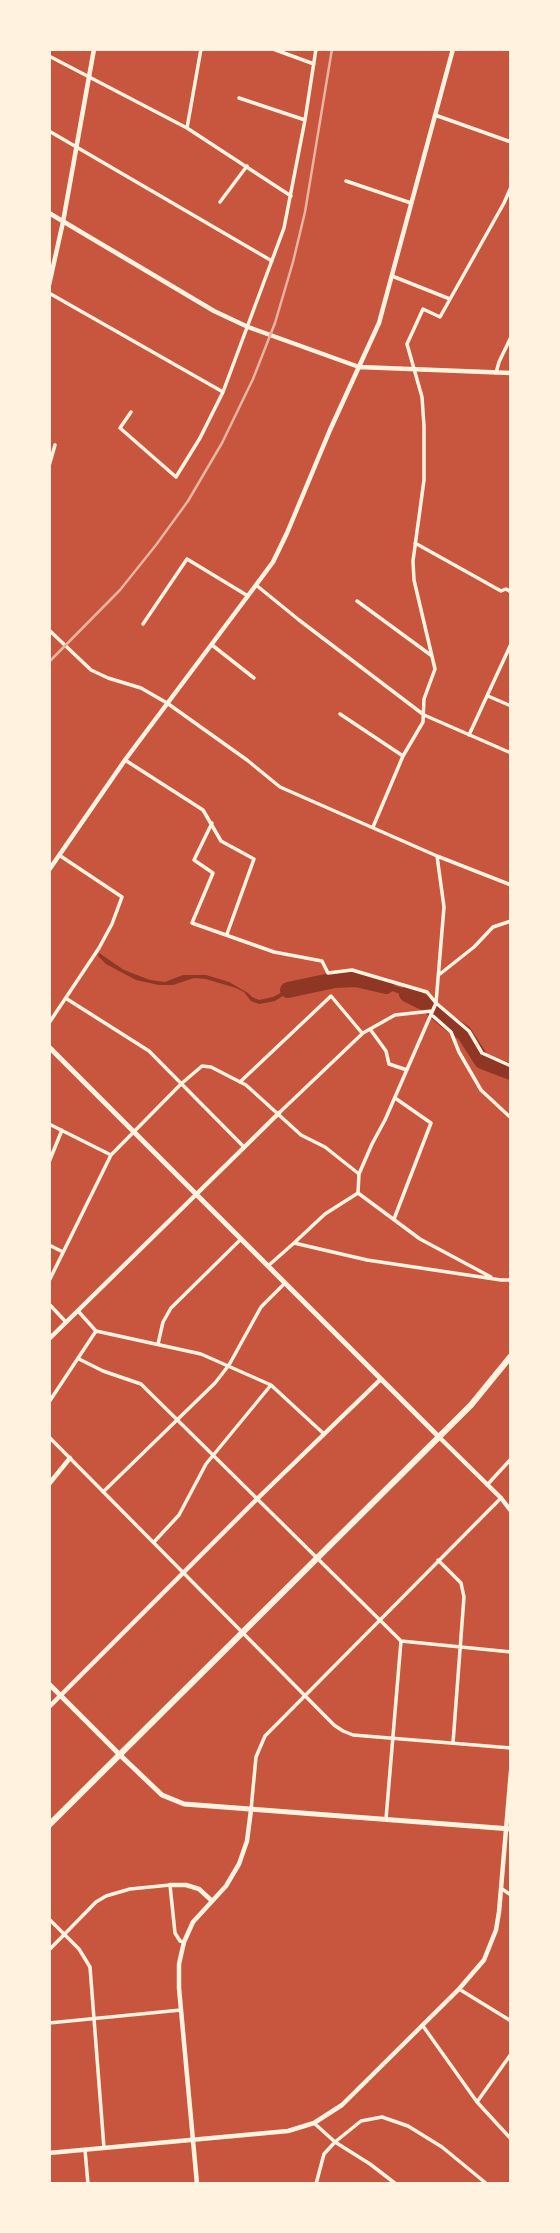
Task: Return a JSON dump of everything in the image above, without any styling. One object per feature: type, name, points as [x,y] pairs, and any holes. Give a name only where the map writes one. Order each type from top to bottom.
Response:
[{"type":"highway","points":[[49,1825],[471,1405],[511,1356]]},
{"type":"main road","points":[[49,1047],[439,1437]]},
{"type":"main road","points":[[49,1684],[152,1787],[173,1800],[196,1806],[509,1829]]},
{"type":"street","points":[[49,285],[94,49]]},
{"type":"street","points":[[187,128],[201,49]]},
{"type":"street","points":[[273,49],[314,64]]},
{"type":"street","points":[[131,412],[120,428],[176,477],[200,438],[223,392],[284,228],[316,49]]},
{"type":"street","points":[[49,870],[125,760],[256,586],[273,562],[288,533],[379,323],[453,49]]},
{"type":"street","points":[[49,56],[187,128],[291,196]]},
{"type":"street","points":[[239,98],[305,120]]},
{"type":"street","points":[[435,115],[511,142]]},
{"type":"street","points":[[49,131],[272,261]]},
{"type":"street","points":[[220,202],[247,166]]},
{"type":"street","points":[[346,181],[411,203]]},
{"type":"street","points":[[373,827],[403,756],[423,722],[424,699],[435,669],[414,580],[413,561],[424,480],[424,457],[422,397],[408,344],[423,309],[440,317],[511,187]]},
{"type":"street","points":[[49,213],[214,312],[359,367],[511,373]]},
{"type":"street","points":[[392,276],[450,299]]},
{"type":"street","points":[[49,293],[223,392]]},
{"type":"street","points":[[496,373],[511,337]]},
{"type":"street","points":[[49,466],[55,445]]},
{"type":"street","points":[[415,543],[501,591],[506,589],[511,592]]},
{"type":"street","points":[[143,624],[187,559],[248,596]]},
{"type":"street","points":[[256,586],[424,715],[511,753]]},
{"type":"street","points":[[357,601],[432,656]]},
{"type":"street","points":[[49,630],[91,670],[141,688],[167,703],[280,786],[437,856],[511,885]]},
{"type":"street","points":[[469,735],[511,644]]},
{"type":"street","points":[[212,645],[254,678]]},
{"type":"street","points":[[488,696],[511,706]]},
{"type":"street","points":[[340,714],[403,756]]},
{"type":"street","points":[[125,760],[203,810],[221,841],[254,859],[227,934]]},
{"type":"street","points":[[212,823],[194,860],[213,873],[192,923],[274,952],[322,961],[328,973],[352,970],[426,992],[469,1031],[482,1053],[511,1066]]},
{"type":"street","points":[[49,1023],[113,924],[122,897],[59,855]]},
{"type":"street","points":[[358,1194],[359,1174],[436,1003],[444,907],[437,856]]},
{"type":"street","points":[[440,974],[474,947],[493,927],[511,921]]},
{"type":"street","points":[[240,1082],[331,996],[363,1033]]},
{"type":"street","points":[[67,999],[149,1051],[243,1146]]},
{"type":"street","points":[[49,1339],[243,1146],[363,1033],[396,1015],[432,1013],[451,1032],[481,1090],[511,1118]]},
{"type":"street","points":[[370,1029],[386,1051],[389,1064],[407,1070]]},
{"type":"street","points":[[49,1281],[111,1156],[202,1066],[211,1066],[240,1082],[279,1113],[301,1135],[325,1147],[359,1174]]},
{"type":"street","points":[[394,1219],[431,1123],[395,1098]]},
{"type":"street","points":[[49,1124],[111,1156]]},
{"type":"street","points":[[49,1162],[62,1130]]},
{"type":"street","points":[[358,1194],[420,1239],[494,1279]]},
{"type":"street","points":[[268,1266],[325,1214],[358,1194]]},
{"type":"street","points":[[158,1344],[163,1322],[171,1308],[241,1239]]},
{"type":"street","points":[[294,1243],[367,1261],[511,1280]]},
{"type":"street","points":[[49,1245],[63,1252]]},
{"type":"street","points":[[103,1492],[215,1383],[229,1365],[261,1307],[285,1283]]},
{"type":"street","points":[[49,1304],[66,1322]]},
{"type":"street","points":[[78,1311],[96,1331],[201,1354],[271,1385],[324,1434]]},
{"type":"street","points":[[49,1402],[96,1331]]},
{"type":"street","points":[[79,1359],[103,1371],[141,1384],[401,1641],[511,1652]]},
{"type":"street","points":[[49,1707],[381,1379]]},
{"type":"street","points":[[154,1542],[179,1515],[200,1474],[271,1385]]},
{"type":"street","points":[[49,1437],[334,1725],[353,1735],[511,1748]]},
{"type":"street","points":[[439,1437],[511,1511]]},
{"type":"street","points":[[49,1484],[70,1458]]},
{"type":"street","points":[[487,1485],[511,1459]]},
{"type":"street","points":[[197,2184],[178,1973],[184,1942],[193,1922],[226,1886],[239,1864],[247,1841],[256,1757],[260,1745],[265,1736],[501,1498]]},
{"type":"street","points":[[438,1560],[461,1583],[464,1597],[453,1743]]},
{"type":"street","points":[[386,1819],[401,1641]]},
{"type":"street","points":[[49,2153],[288,2131],[314,2123],[342,2105],[423,2026],[484,1960],[498,1921],[509,1829],[511,1771]]},
{"type":"street","points":[[170,1885],[175,1934],[184,1942]]},
{"type":"street","points":[[49,1950],[96,1902],[106,1896],[130,1889],[186,1885],[200,1889],[211,1900]]},
{"type":"street","points":[[502,1889],[511,1895]]},
{"type":"street","points":[[49,1919],[79,1949],[90,1967],[104,2148]]},
{"type":"street","points":[[459,1989],[511,2021]]},
{"type":"street","points":[[49,2023],[181,2010]]},
{"type":"street","points":[[423,2026],[477,2102],[511,2139]]},
{"type":"street","points":[[477,2102],[511,2054]]},
{"type":"street","points":[[316,2184],[324,2154],[335,2142],[362,2121],[382,2117],[408,2126],[442,2147],[486,2184]]},
{"type":"street","points":[[314,2123],[335,2142],[396,2184]]},
{"type":"street","points":[[85,2150],[88,2184]]},
{"type":"shaded area","points":[[99,953],[124,970],[150,980],[165,982],[183,975],[206,975],[229,982],[259,1000],[329,977],[350,975],[412,991],[429,1002],[423,1005],[419,1001],[357,978],[344,977],[316,982],[289,992],[275,1001],[259,1004],[251,1001],[244,992],[236,988],[206,979],[194,978],[173,985],[136,980],[106,964],[98,956]]},
{"type":"waterway","points":[[288,990],[335,980],[356,979],[386,986]]},
{"type":"waterway","points":[[407,994],[427,1004],[464,1033],[482,1061],[511,1072]]},
{"type":"railway","points":[[49,662],[120,590],[188,501],[222,443],[253,379],[275,323],[305,212],[332,49]]}]
